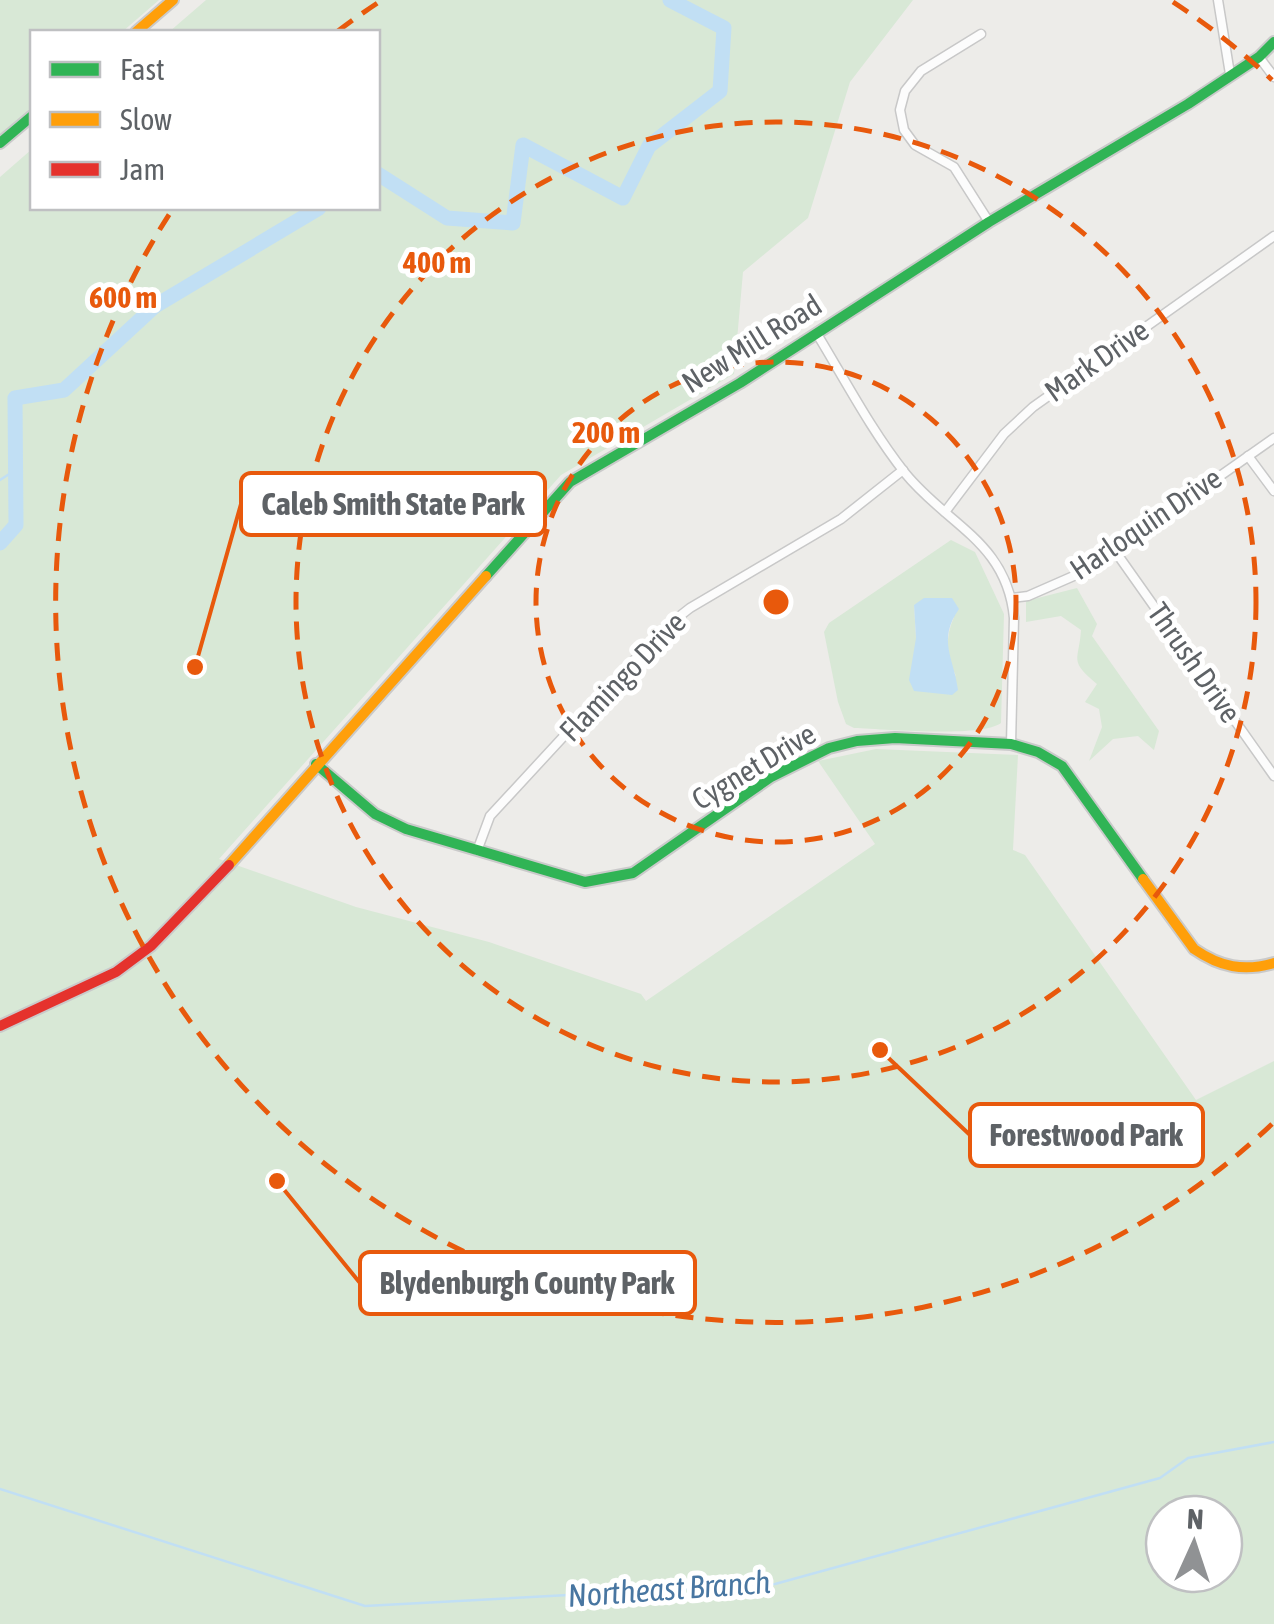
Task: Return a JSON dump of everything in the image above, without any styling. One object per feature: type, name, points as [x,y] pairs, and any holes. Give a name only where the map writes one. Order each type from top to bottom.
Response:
[{"type":"street","points":[[138,30],[174,0]]},
{"type":"street","points":[[1218,0],[1230,74]]},
{"type":"street","points":[[980,34],[921,71],[905,91],[900,110],[904,130],[915,145],[954,167],[989,222]]},
{"type":"street","name":"New Mill Road","points":[[0,1026],[116,972],[151,946],[204,893],[570,482],[817,334],[989,222],[1188,104],[1260,56],[1274,42]]},
{"type":"street","points":[[1260,56],[1274,77]]},
{"type":"street","points":[[0,143],[30,118]]},
{"type":"street","name":"Mark Drive","points":[[945,512],[1004,434],[1033,406],[1274,236]]},
{"type":"street","points":[[817,334],[903,470],[987,548],[1012,598],[1011,744]]},
{"type":"street","name":"Harloquin Drive","points":[[1012,598],[1028,596],[1085,571],[1274,438]]},
{"type":"street","points":[[1248,456],[1274,491]]},
{"type":"street","name":"Flamingo Drive","points":[[477,850],[490,816],[662,630],[690,608],[841,519],[903,470]]},
{"type":"street","name":"Thrush Drive","points":[[1115,551],[1274,776]]},
{"type":"street","name":"Cygnet Drive","points":[[316,764],[375,814],[406,828],[586,882],[633,873],[790,767],[834,747],[876,739],[1011,744],[1047,754],[1062,766],[1194,950],[1231,968],[1256,970],[1274,963]]},
{"type":"green space","points":[[0,0],[159,0],[124,30],[30,30],[30,113],[0,138]]},
{"type":"green space","points":[[206,0],[913,0],[850,82],[808,218],[743,272],[734,374],[561,475],[219,859],[356,907],[489,942],[641,994],[646,1001],[875,844],[818,761],[876,749],[1018,755],[1013,850],[1025,855],[1196,1100],[1274,1061],[1274,1624],[0,1624],[0,177],[30,151],[30,210],[380,210],[380,30],[171,30]]},
{"type":"green space","points":[[951,540],[975,552],[1004,614],[1001,723],[990,728],[953,731],[854,728],[846,724],[824,632],[829,623]],"holes":[[[942,599],[954,617],[948,646],[956,676],[916,638],[914,605]]]},
{"type":"green space","points":[[1077,588],[1097,624],[1092,636],[1159,731],[1154,750],[1138,736],[1113,739],[1089,761],[1102,727],[1099,709],[1085,702],[1097,684],[1079,665],[1081,630],[1061,616],[1026,622],[1026,601]]},
{"type":"water","points":[[924,598],[952,598],[959,609],[948,640],[958,690],[952,695],[914,691],[909,680],[916,638],[914,605]]},
{"type":"waterway","points":[[380,175],[447,218],[513,223],[523,145],[623,198],[649,146],[720,91],[724,28],[670,0]]},
{"type":"waterway","points":[[0,543],[16,525],[15,398],[64,390],[155,306],[316,210]]},
{"type":"waterway","points":[[0,480],[14,471]]},
{"type":"waterway","name":"Northeast Branch","points":[[0,1489],[365,1606],[775,1584],[1160,1478],[1188,1458],[1274,1442]]},
{"type":"traffic: fast","points":[[486,576],[570,482],[740,383],[989,222],[1188,104],[1259,57],[1274,42]]},
{"type":"traffic: fast","points":[[0,143],[30,118]]},
{"type":"traffic: fast","points":[[316,764],[375,814],[406,829],[585,882],[633,873],[771,777],[829,748],[895,738],[1011,744],[1038,752],[1062,766],[1143,879]]},
{"type":"traffic: slow","points":[[138,30],[173,0]]},
{"type":"traffic: slow","points":[[229,865],[486,576]]},
{"type":"traffic: slow","points":[[1143,879],[1194,949],[1232,966],[1274,963]]},
{"type":"traffic: jam","points":[[0,1026],[116,972],[151,946],[229,865]]},
{"type":"place","name":"Caleb Smith State Park","points":[[195,667]]},
{"type":"place","name":"Forestwood Park","points":[[880,1050]]},
{"type":"place","name":"Blydenburgh County Park","points":[[277,1181]]}]
